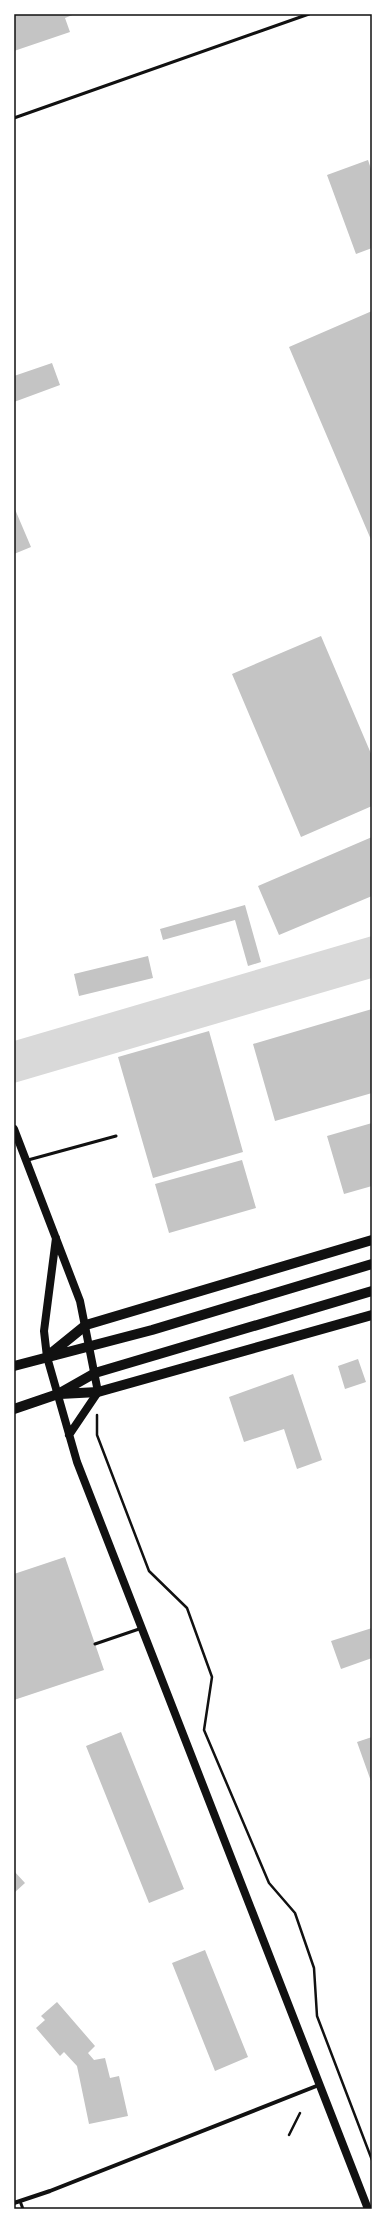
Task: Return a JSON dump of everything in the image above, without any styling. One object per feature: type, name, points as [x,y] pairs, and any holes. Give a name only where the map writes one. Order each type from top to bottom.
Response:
[{"type":"main road","points":[[14,1129],[80,1301],[95,1372],[98,1392],[69,1435]]},
{"type":"main road","points":[[56,1238],[54,1266],[46,1310],[44,1331],[47,1357],[77,1462],[368,2209]]},
{"type":"main road","points":[[47,1357],[86,1325],[372,1240]]},
{"type":"main road","points":[[14,1366],[90,1346],[372,1264]]},
{"type":"main road","points":[[14,1410],[58,1394],[95,1372],[372,1291]]},
{"type":"main road","points":[[58,1394],[98,1392],[372,1314]]},
{"type":"street","points":[[14,2203],[319,2085]]},
{"type":"lane","points":[[14,118],[309,14]]},
{"type":"lane","points":[[26,1161],[116,1136]]},
{"type":"lane","points":[[95,1644],[142,1628]]},
{"type":"lane","points":[[20,2201],[23,2209]]},
{"type":"path","points":[[98,1392],[97,1434],[149,1571],[187,1608],[212,1677],[204,1730],[269,1884],[295,1913],[314,1968],[317,2016],[372,2160]]},
{"type":"path","points":[[289,2135],[300,2113]]},
{"type":"shaded area","points":[[372,936],[372,978],[14,1083],[14,1041]]},
{"type":"building","points":[[14,14],[75,14],[65,18],[70,32],[14,51]]},
{"type":"building","points":[[368,160],[372,172],[372,248],[356,254],[327,175]]},
{"type":"building","points":[[372,311],[372,542],[289,347]]},
{"type":"building","points":[[52,363],[60,385],[14,402],[14,376]]},
{"type":"building","points":[[14,507],[31,547],[14,554]]},
{"type":"building","points":[[321,636],[372,756],[372,806],[301,837],[232,674]]},
{"type":"building","points":[[372,837],[372,896],[279,935],[258,886]]},
{"type":"building","points":[[245,905],[261,962],[248,966],[235,920],[163,940],[160,929]]},
{"type":"building","points":[[148,956],[153,978],[79,996],[74,974]]},
{"type":"building","points":[[372,1009],[372,1093],[275,1121],[253,1044]]},
{"type":"building","points":[[209,1031],[243,1152],[153,1178],[118,1057]]},
{"type":"building","points":[[372,1123],[372,1186],[344,1194],[327,1136]]},
{"type":"building","points":[[242,1160],[256,1208],[169,1233],[155,1184]]},
{"type":"building","points":[[358,1359],[366,1382],[345,1389],[338,1366]]},
{"type":"building","points":[[293,1374],[322,1460],[297,1469],[284,1429],[244,1442],[229,1397]]},
{"type":"building","points":[[65,1557],[104,1670],[14,1700],[14,1574]]},
{"type":"building","points":[[372,1628],[372,1658],[341,1669],[331,1641]]},
{"type":"building","points":[[121,1732],[184,1889],[149,1903],[86,1746]]},
{"type":"building","points":[[372,1737],[372,1784],[357,1742]]},
{"type":"building","points":[[14,1871],[25,1883],[14,1893]]},
{"type":"building","points":[[205,1950],[248,2057],[215,2071],[172,1963]]},
{"type":"building","points":[[57,2002],[95,2046],[88,2053],[94,2060],[105,2058],[110,2078],[119,2076],[128,2116],[89,2124],[77,2066],[64,2052],[60,2056],[36,2028],[45,2020],[41,2016]]}]
